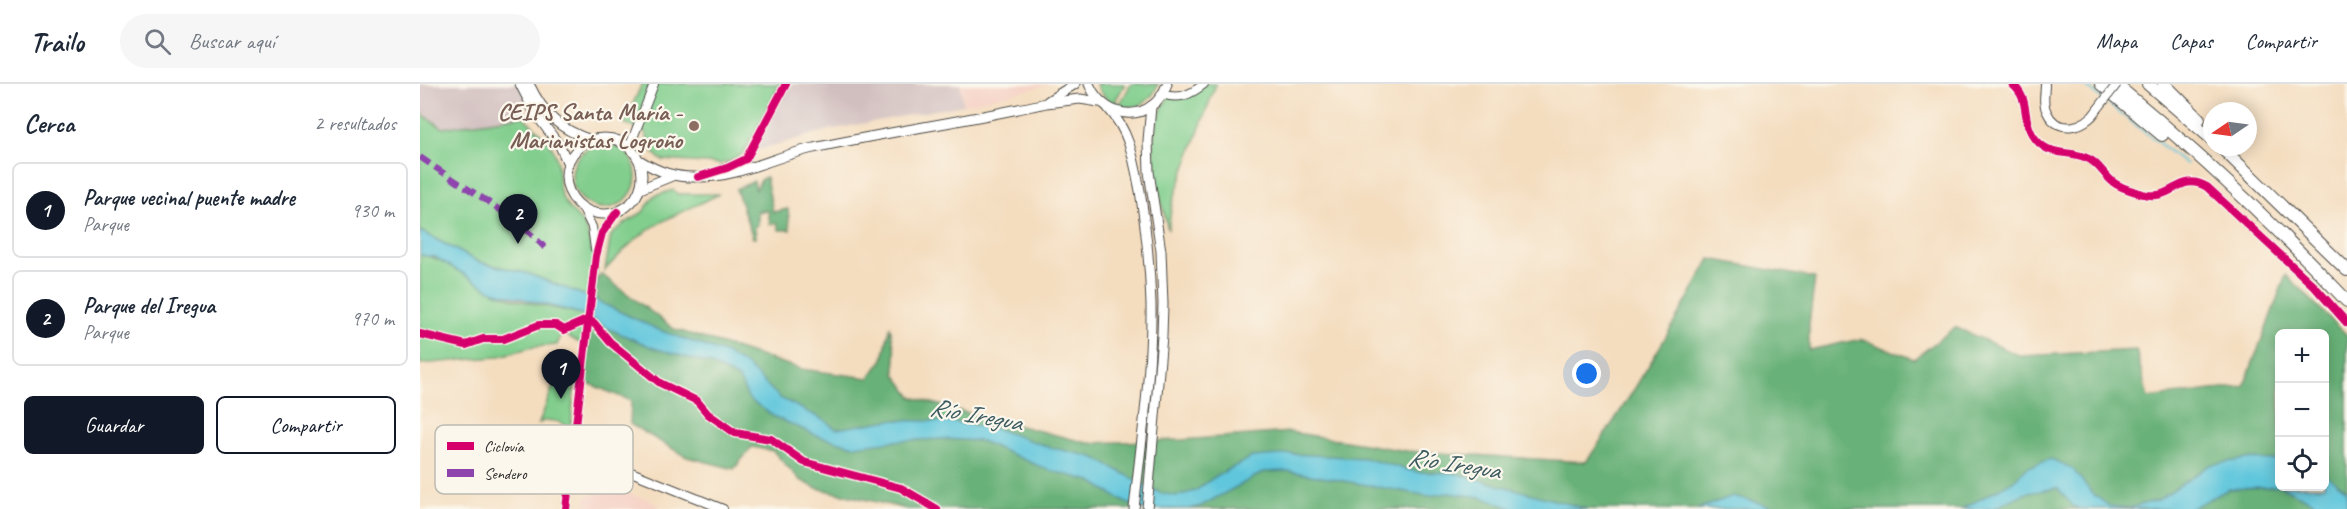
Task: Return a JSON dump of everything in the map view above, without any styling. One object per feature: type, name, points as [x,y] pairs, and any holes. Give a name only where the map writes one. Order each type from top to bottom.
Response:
[{"type":"highway","points":[[2101,84],[2321,274]]},
{"type":"highway","points":[[2116,84],[2215,170],[2347,301]]},
{"type":"highway","points":[[2148,84],[2203,131]]},
{"type":"highway","points":[[2164,84],[2203,124]]},
{"type":"highway","points":[[2230,156],[2343,266]]},
{"type":"highway","points":[[2236,156],[2343,266]]},
{"type":"main road","points":[[519,84],[535,113],[560,146],[568,164]]},
{"type":"main road","points":[[530,84],[537,101],[555,122],[569,133],[591,140],[611,139],[629,148],[639,160],[660,172],[672,176],[698,177],[742,172],[808,150],[1046,103],[1080,99],[1099,102],[1125,114],[1143,111],[1162,94],[1167,84]]},
{"type":"main road","points":[[1046,103],[1075,84]]},
{"type":"main road","points":[[1089,84],[1099,102]]},
{"type":"main road","points":[[1147,509],[1163,304],[1161,251],[1149,161],[1151,106]]},
{"type":"main road","points":[[1108,108],[1119,121],[1127,136],[1134,159],[1149,256],[1150,332],[1134,509]]},
{"type":"main road","points":[[591,140],[577,150],[568,164],[566,173],[569,192],[582,207],[598,214],[617,212],[632,202],[640,189],[643,175],[639,160]]},
{"type":"main road","points":[[640,189],[672,176]]},
{"type":"street","points":[[629,148],[654,84]]},
{"type":"street","points":[[698,177],[746,159],[786,84]]},
{"type":"street","points":[[1162,94],[1174,99],[1183,97],[1204,84]]},
{"type":"street","points":[[2012,84],[2025,100],[2031,132],[2046,148],[2056,153],[2090,159],[2118,186],[2140,193],[2162,195],[2185,182],[2197,182],[2207,187],[2314,286],[2347,323]]},
{"type":"street","points":[[2045,84],[2046,111],[2058,124],[2068,128],[2078,126],[2090,118],[2116,84]]},
{"type":"street","points":[[582,207],[592,226],[596,256]]},
{"type":"street","points":[[576,425],[596,256],[602,233],[617,212]]},
{"type":"street","points":[[633,473],[723,509]]},
{"type":"street","points":[[566,509],[568,494]]},
{"type":"shaded area","points":[[420,84],[534,84],[523,116],[443,128],[420,113]]},
{"type":"shaded area","points":[[780,84],[960,84],[963,105],[829,130],[743,154]]},
{"type":"shaded area","points":[[960,84],[1053,84],[963,105]]},
{"type":"shaded area","points":[[629,494],[648,499],[661,509],[585,509],[587,496]]},
{"type":"green space","name":"CEIPS Santa María - Marianistas Logroño","points":[[642,84],[780,84],[743,154],[720,164],[662,160],[651,148],[646,133],[624,123]]},
{"type":"green space","points":[[1096,84],[1125,84],[1115,101],[1120,104],[1131,84],[1158,84],[1153,95],[1146,102],[1128,107],[1110,101]]},
{"type":"green space","points":[[1201,84],[1216,84],[1172,203],[1168,230],[1154,162],[1156,123],[1170,93],[1184,95]]},
{"type":"green space","points":[[420,113],[443,128],[523,116],[548,142],[555,154],[560,190],[565,202],[587,230],[591,251],[599,251],[596,276],[597,300],[589,348],[562,333],[557,345],[533,347],[496,357],[420,364],[420,255],[439,260],[491,290],[523,301],[582,314],[584,296],[526,273],[479,262],[420,231]]},
{"type":"green space","points":[[604,144],[616,146],[627,153],[634,164],[636,176],[634,188],[627,199],[616,206],[604,208],[592,206],[581,199],[574,188],[572,176],[574,164],[581,153],[592,146]]},
{"type":"green space","points":[[766,177],[773,212],[788,209],[790,230],[779,230],[777,223],[770,224],[768,211],[758,211],[758,225],[755,226],[756,238],[753,238],[736,189],[754,181],[756,190],[761,179]]},
{"type":"green space","points":[[673,190],[678,194],[719,194],[647,231],[630,244],[605,270],[611,235],[643,212],[654,196]]},
{"type":"green space","points":[[1710,259],[1815,278],[1809,324],[1809,350],[1861,339],[1914,359],[1955,327],[2021,356],[2136,350],[2148,398],[2244,386],[2286,275],[2347,335],[2347,509],[907,509],[816,488],[800,480],[773,451],[752,447],[734,469],[687,457],[630,424],[631,401],[585,382],[593,303],[597,300],[593,297],[597,280],[601,274],[674,329],[801,369],[869,378],[883,359],[890,326],[895,351],[895,374],[912,397],[1088,443],[1182,440],[1290,432],[1407,451],[1586,462],[1635,388]]},
{"type":"green space","points":[[557,376],[575,378],[571,425],[551,421],[539,423]]},
{"type":"water","points":[[420,231],[479,262],[526,273],[584,295],[659,330],[727,354],[747,366],[780,398],[824,420],[836,429],[891,420],[954,422],[997,429],[1049,447],[1093,457],[1160,493],[1177,496],[1195,491],[1213,478],[1252,457],[1293,454],[1364,458],[1417,472],[1455,473],[1587,509],[1513,509],[1481,497],[1448,493],[1429,496],[1288,471],[1264,472],[1201,506],[1189,509],[1143,509],[1124,502],[1091,481],[1048,470],[981,441],[942,439],[894,441],[854,446],[818,436],[775,417],[749,399],[739,379],[710,364],[654,348],[607,328],[582,314],[492,291],[435,257],[420,255]]},
{"type":"water","points":[[2051,459],[2072,468],[2092,493],[2109,506],[2129,508],[2158,500],[2210,465],[2246,459],[2275,460],[2275,486],[2229,489],[2190,509],[2080,509],[2073,506],[2057,488],[2023,494],[1993,509],[1962,509],[2013,481],[2028,467]]},
{"type":"water","points":[[2329,477],[2347,490],[2347,509],[2327,509],[2290,491],[2329,491]]},
{"type":"water","points":[[1733,496],[1782,509],[1697,509]]},
{"type":"waterway","points":[[2083,84],[2186,164]]},
{"type":"marked path","points":[[420,157],[502,211],[545,248]]},
{"type":"cycle path","points":[[698,177],[746,159],[786,84]]},
{"type":"cycle path","points":[[2012,84],[2022,96],[2032,134],[2045,147],[2089,159],[2116,184],[2143,194],[2162,194],[2189,182],[2207,187],[2314,286],[2347,323]]},
{"type":"cycle path","points":[[576,425],[596,256],[602,233],[617,212]]},
{"type":"cycle path","points":[[420,334],[466,345],[483,339],[503,339],[539,325],[556,325],[564,330],[587,320],[594,323],[610,342],[660,383],[697,401],[708,414],[735,433],[771,439],[804,462],[901,488],[937,509]]},
{"type":"cycle path","points":[[566,509],[568,494]]},
{"type":"place","name":"CEIPS Santa María - Marianistas Logroño","points":[[694,126]]},
{"type":"place","name":"Parque del Iregua","points":[[518,244]]},
{"type":"place","name":"Parque vecinal puente madre","points":[[561,399]]},
{"type":"water label","name":"Río Iregua","points":[[976,414]]},
{"type":"water label","name":"Río Iregua","points":[[1454,463]]}]
